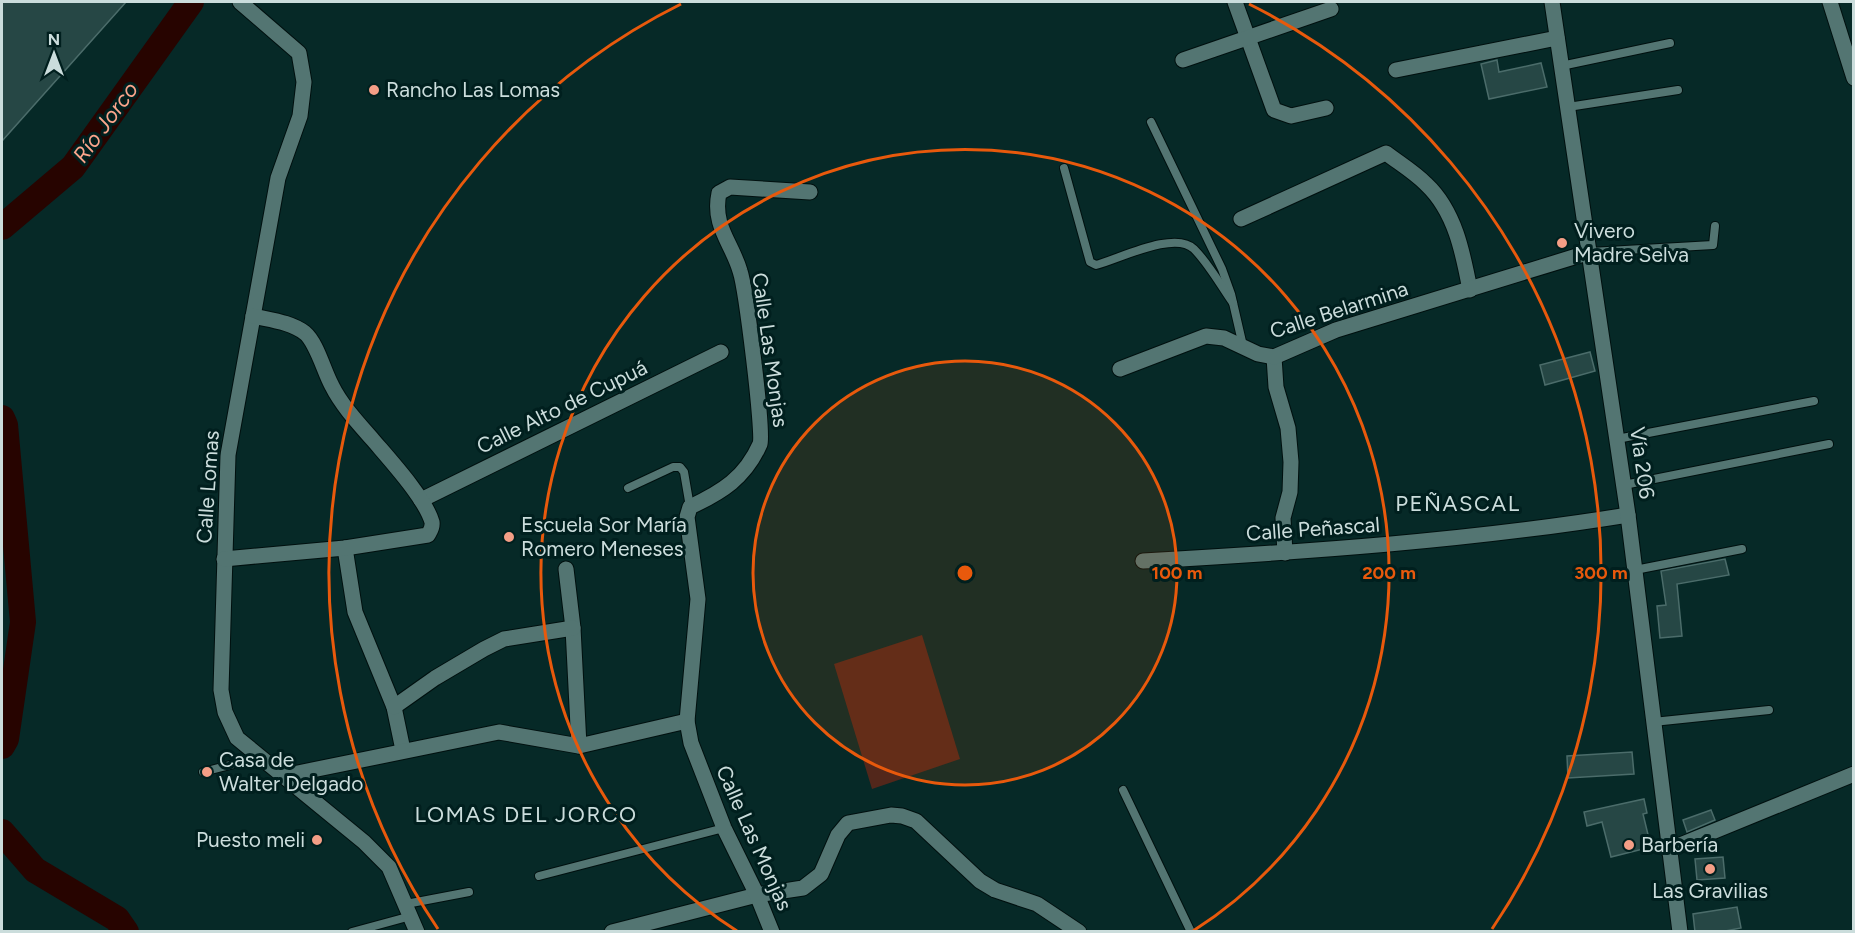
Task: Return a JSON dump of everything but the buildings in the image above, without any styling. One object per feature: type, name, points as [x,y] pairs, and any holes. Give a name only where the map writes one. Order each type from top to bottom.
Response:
[{"type":"street","name":"Calle Lomas","points":[[240,2],[299,53],[304,82],[300,116],[278,178],[228,455],[221,690],[225,712],[237,738],[364,842],[389,867],[417,932]]},
{"type":"street","points":[[1235,2],[1274,110],[1291,116],[1326,108]]},
{"type":"street","name":"Vía 206","points":[[1552,2],[1624,485],[1680,932]]},
{"type":"street","points":[[1830,2],[1854,78]]},
{"type":"street","points":[[1183,60],[1331,9]]},
{"type":"street","points":[[1396,70],[1557,38]]},
{"type":"street","points":[[1241,219],[1386,153],[1427,184],[1446,210],[1462,248],[1470,290]]},
{"type":"street","name":"Calle Las Monjas","points":[[772,932],[757,895],[724,828],[691,743],[687,721],[698,599],[687,517],[690,507],[734,482],[761,441],[755,368],[740,271],[722,232],[717,204],[719,193],[730,187],[810,192]]},
{"type":"street","name":"Calle Belarmina","points":[[1120,369],[1206,336],[1224,338],[1258,354],[1274,357],[1336,330],[1590,252]]},
{"type":"street","points":[[224,559],[345,548],[428,535],[432,529],[432,522],[421,500],[332,388],[306,333],[288,324],[253,316]]},
{"type":"street","name":"Calle Alto de Cupuá","points":[[421,500],[721,351]]},
{"type":"street","points":[[1274,357],[1276,387],[1288,428],[1291,462],[1290,492],[1283,518],[1285,553]]},
{"type":"street","name":"Calle Peñascal","points":[[1143,561],[1285,553],[1551,527],[1628,515]]},
{"type":"street","points":[[345,548],[355,612],[394,706],[403,750]]},
{"type":"street","points":[[566,569],[573,628],[579,746]]},
{"type":"street","points":[[394,706],[435,678],[504,639],[573,628]]},
{"type":"street","points":[[283,776],[499,732],[579,746],[687,721]]},
{"type":"street","points":[[1668,850],[1854,774]]},
{"type":"street","points":[[612,932],[757,895],[803,888],[821,874],[838,835],[848,823],[873,817],[902,816],[916,821],[980,881],[995,890],[1037,904],[1079,932]]},
{"type":"lane","points":[[1562,66],[1670,43]]},
{"type":"lane","points":[[1568,107],[1678,90]]},
{"type":"lane","points":[[1151,122],[1222,269],[1243,346]]},
{"type":"lane","points":[[1064,168],[1087,258],[1090,262],[1096,265],[1162,243],[1178,242],[1194,248],[1233,303]]},
{"type":"lane","points":[[1590,252],[1713,245],[1715,226]]},
{"type":"lane","points":[[1617,439],[1814,401]]},
{"type":"lane","points":[[1624,485],[1829,444]]},
{"type":"lane","points":[[628,488],[673,467],[680,467],[684,472],[690,507]]},
{"type":"lane","points":[[1635,570],[1742,549]]},
{"type":"lane","points":[[1653,722],[1769,710]]},
{"type":"lane","points":[[203,772],[261,757]]},
{"type":"lane","points":[[1123,790],[1191,932]]},
{"type":"lane","points":[[539,876],[724,828]]},
{"type":"lane","points":[[352,932],[408,910],[469,892]]},
{"type":"shaded area","points":[[922,635],[960,759],[872,789],[834,664]]},
{"type":"waterway","name":"Río Jorco","points":[[2,227],[73,167],[191,2]]},
{"type":"waterway","name":"Río Jorco","points":[[2,418],[5,425],[23,622],[6,739],[2,746]]},
{"type":"waterway","name":"Río Jorco","points":[[2,832],[35,870],[117,919],[126,932]]},
{"type":"place","name":"Rancho Las Lomas","points":[[374,90]]},
{"type":"place","name":"Vivero Madre Selva","points":[[1562,243]]},
{"type":"place","name":"Escuela Sor María Romero Meneses","points":[[509,537]]},
{"type":"place","name":"Casa de Walter Delgado","points":[[207,772]]},
{"type":"place","name":"Puesto meli","points":[[317,840]]},
{"type":"place","name":"Barbería","points":[[1629,845]]},
{"type":"place","name":"Las Gravilias","points":[[1710,869]]},
{"type":"district","name":"PEÑASCAL","points":[[1458,503]]},
{"type":"district","name":"LOMAS DEL JORCO","points":[[526,814]]}]
